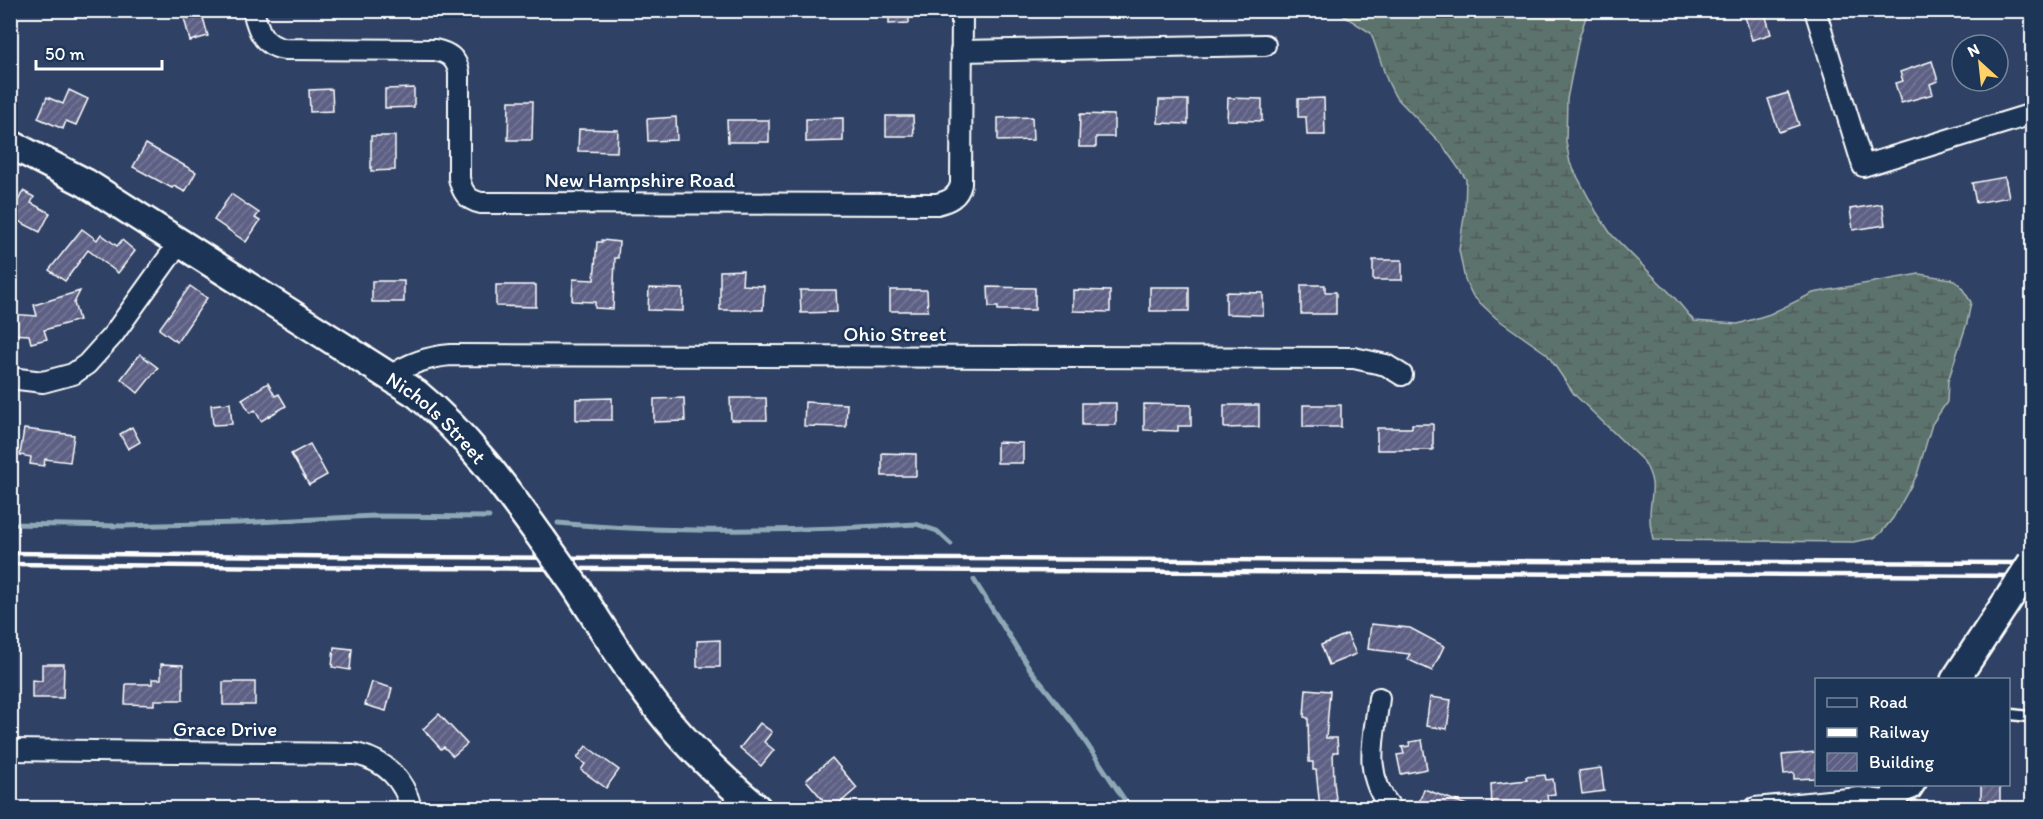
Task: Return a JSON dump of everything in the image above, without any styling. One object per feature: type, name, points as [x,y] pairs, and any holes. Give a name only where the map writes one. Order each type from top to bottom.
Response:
[{"type":"street","name":"New Hampshire Road","points":[[253,10],[258,30],[268,43],[284,49],[435,50],[452,56],[459,72],[459,178],[461,189],[474,201],[493,203],[937,204],[946,202],[960,191],[962,10]]},
{"type":"street","points":[[1815,10],[1863,166],[2032,114]]},
{"type":"street","points":[[961,51],[1265,45]]},
{"type":"street","name":"Nichols Street","points":[[10,144],[86,183],[391,376],[432,406],[460,433],[503,484],[576,587],[628,668],[668,720],[707,764],[757,808]]},
{"type":"street","points":[[10,378],[43,382],[73,374],[87,364],[113,335],[179,243]]},
{"type":"street","name":"Ohio Street","points":[[391,376],[405,366],[420,360],[451,355],[1354,358],[1386,365],[1402,375]]},
{"type":"street","points":[[1956,678],[2032,562]]},
{"type":"street","points":[[1379,698],[1372,769],[1380,793],[1391,808]]},
{"type":"street","name":"Grace Drive","points":[[10,750],[356,754],[368,757],[388,769],[404,788],[411,808]]},
{"type":"street","points":[[1755,808],[1859,798],[1894,798]]},
{"type":"lane","points":[[2010,714],[2032,717]]},
{"type":"lane","points":[[1894,798],[1915,793],[1920,786]]},
{"type":"green space","points":[[1336,11],[1588,11],[1579,38],[1567,99],[1566,142],[1570,163],[1611,234],[1674,297],[1694,321],[1738,324],[1770,314],[1813,293],[1919,274],[1951,279],[1960,285],[1971,302],[1967,323],[1948,381],[1947,402],[1932,424],[1917,475],[1893,518],[1881,533],[1874,538],[1853,542],[1653,540],[1650,520],[1652,485],[1644,462],[1574,394],[1547,354],[1496,318],[1473,296],[1465,280],[1459,250],[1465,210],[1466,179],[1443,146],[1395,96],[1371,33]]},
{"type":"building","points":[[182,10],[201,10],[208,36],[190,41]]},
{"type":"building","points":[[889,10],[909,10],[909,23],[889,24]]},
{"type":"building","points":[[1743,10],[1764,10],[1771,34],[1752,40]]},
{"type":"building","points":[[1932,61],[1938,81],[1930,84],[1933,94],[1901,103],[1895,83],[1903,81],[1900,72]]},
{"type":"building","points":[[414,88],[414,107],[385,108],[385,89]]},
{"type":"building","points":[[332,89],[333,111],[310,112],[309,90]]},
{"type":"building","points":[[69,90],[88,99],[76,125],[66,121],[63,129],[38,118],[47,97],[63,104]]},
{"type":"building","points":[[1788,93],[1799,125],[1779,132],[1768,99]]},
{"type":"building","points":[[1228,98],[1262,99],[1262,121],[1227,120]]},
{"type":"building","points":[[1324,98],[1325,135],[1307,135],[1306,117],[1298,117],[1298,99]]},
{"type":"building","points":[[1159,100],[1188,100],[1188,124],[1158,123]]},
{"type":"building","points":[[509,101],[533,101],[532,140],[508,140]]},
{"type":"building","points":[[1080,114],[1114,115],[1114,137],[1096,137],[1096,147],[1079,147]]},
{"type":"building","points":[[886,116],[913,116],[914,136],[886,136]]},
{"type":"building","points":[[676,117],[677,140],[648,141],[647,119]]},
{"type":"building","points":[[1032,117],[1033,140],[998,141],[998,118]]},
{"type":"building","points":[[843,118],[843,141],[806,142],[806,119]]},
{"type":"building","points":[[727,120],[769,120],[769,142],[728,142]]},
{"type":"building","points":[[579,129],[618,130],[617,152],[578,151]]},
{"type":"building","points":[[371,136],[395,136],[395,170],[371,171]]},
{"type":"building","points":[[146,144],[196,172],[185,192],[174,186],[172,188],[133,167]]},
{"type":"building","points":[[2005,177],[2009,197],[1976,203],[1972,183]]},
{"type":"building","points":[[23,191],[34,197],[31,203],[50,213],[40,232],[10,217]]},
{"type":"building","points":[[231,194],[259,213],[255,218],[260,221],[246,242],[214,220]]},
{"type":"building","points":[[1882,204],[1885,225],[1853,230],[1850,209]]},
{"type":"building","points":[[82,229],[97,240],[101,234],[117,246],[122,240],[135,251],[118,273],[88,250],[65,281],[49,270]]},
{"type":"building","points":[[602,240],[619,242],[618,258],[615,258],[613,309],[595,308],[595,302],[572,301],[573,279],[594,280],[597,242],[602,242]]},
{"type":"building","points":[[1373,260],[1402,260],[1402,280],[1373,280]]},
{"type":"building","points":[[743,270],[742,285],[764,286],[763,310],[720,310],[720,271]]},
{"type":"building","points":[[372,281],[404,281],[404,302],[372,302]]},
{"type":"building","points":[[496,285],[536,285],[536,307],[496,306]]},
{"type":"building","points":[[1301,285],[1325,285],[1325,292],[1336,292],[1336,314],[1301,314]]},
{"type":"building","points":[[190,286],[207,298],[177,342],[159,329]]},
{"type":"building","points":[[988,287],[1035,288],[1035,310],[998,310],[998,307],[989,307]]},
{"type":"building","points":[[1150,287],[1189,287],[1189,311],[1150,311]]},
{"type":"building","points":[[649,288],[683,289],[683,311],[648,310]]},
{"type":"building","points":[[800,290],[836,290],[837,312],[801,313]]},
{"type":"building","points":[[890,290],[927,290],[928,311],[890,311]]},
{"type":"building","points":[[1073,290],[1110,291],[1110,312],[1073,311]]},
{"type":"building","points":[[80,291],[74,303],[79,320],[44,330],[47,339],[31,343],[29,335],[10,334],[10,314],[37,316],[34,305]]},
{"type":"building","points":[[1226,292],[1263,293],[1263,315],[1226,314]]},
{"type":"building","points":[[140,354],[158,368],[138,393],[121,379]]},
{"type":"building","points":[[268,383],[275,396],[279,394],[286,406],[261,421],[255,410],[250,413],[242,399]]},
{"type":"building","points":[[612,398],[612,420],[576,420],[576,399]]},
{"type":"building","points":[[684,398],[685,421],[654,422],[654,399]]},
{"type":"building","points":[[730,398],[766,398],[767,420],[731,420]]},
{"type":"building","points":[[805,402],[847,404],[846,427],[804,426]]},
{"type":"building","points":[[230,403],[232,424],[213,425],[211,405]]},
{"type":"building","points":[[1082,403],[1116,403],[1116,425],[1082,425]]},
{"type":"building","points":[[1144,404],[1191,405],[1191,426],[1178,426],[1178,431],[1144,430]]},
{"type":"building","points":[[1224,405],[1259,405],[1259,427],[1224,428]]},
{"type":"building","points":[[1303,405],[1341,405],[1341,427],[1303,427]]},
{"type":"building","points":[[1412,424],[1433,424],[1433,450],[1377,450],[1377,428],[1412,428]]},
{"type":"building","points":[[132,427],[140,442],[128,449],[120,434]]},
{"type":"building","points":[[24,429],[74,435],[70,462],[45,459],[44,466],[30,464],[31,457],[20,455]]},
{"type":"building","points":[[997,442],[1023,443],[1023,463],[997,463]]},
{"type":"building","points":[[310,444],[327,475],[309,485],[291,454]]},
{"type":"building","points":[[882,453],[916,454],[916,476],[882,476]]},
{"type":"building","points":[[1371,624],[1410,628],[1444,646],[1432,671],[1407,659],[1410,654],[1368,649]]},
{"type":"building","points":[[1347,634],[1356,654],[1329,665],[1321,645]]},
{"type":"building","points":[[720,640],[720,667],[697,667],[697,641]]},
{"type":"building","points":[[334,647],[352,649],[350,670],[332,667]]},
{"type":"building","points":[[42,664],[64,664],[63,698],[32,698],[32,680],[42,681]]},
{"type":"building","points":[[161,664],[183,665],[183,700],[154,700],[154,705],[125,704],[126,684],[152,684],[152,679],[161,679]]},
{"type":"building","points":[[223,682],[255,682],[255,705],[223,705]]},
{"type":"building","points":[[372,682],[392,688],[386,711],[365,705]]},
{"type":"building","points":[[1306,689],[1330,691],[1326,738],[1337,738],[1338,752],[1333,752],[1337,808],[1320,808],[1316,770],[1313,770],[1313,762],[1309,762],[1308,718],[1304,717]]},
{"type":"building","points":[[1430,697],[1451,700],[1447,729],[1426,726]]},
{"type":"building","points":[[439,714],[467,744],[453,756],[444,747],[441,749],[423,729]]},
{"type":"building","points":[[760,723],[772,732],[764,742],[774,750],[761,766],[740,748]]},
{"type":"building","points":[[1422,740],[1427,769],[1401,774],[1397,755],[1404,754],[1402,747],[1410,746],[1409,742]]},
{"type":"building","points":[[586,746],[619,770],[606,788],[581,770],[585,764],[577,758]]},
{"type":"building","points":[[1815,752],[1815,778],[1794,779],[1794,773],[1784,774],[1782,755]]},
{"type":"building","points":[[832,758],[857,788],[834,808],[830,808],[806,780]]},
{"type":"building","points":[[1601,768],[1604,791],[1582,794],[1579,771]]},
{"type":"building","points":[[1545,775],[1546,780],[1553,779],[1555,794],[1547,795],[1548,803],[1513,806],[1513,808],[1492,808],[1491,784],[1527,780],[1526,777]]},
{"type":"building","points":[[1981,786],[2000,786],[2000,804],[1981,805]]},
{"type":"building","points":[[1424,789],[1472,807],[1472,808],[1417,808]]},
{"type":"waterway","points":[[10,524],[122,526],[374,516],[489,517]]},
{"type":"waterway","points":[[558,523],[692,530],[916,524],[937,531],[951,544]]},
{"type":"waterway","points":[[974,580],[1030,669],[1074,725],[1130,808]]},
{"type":"railway","points":[[10,553],[393,557],[2032,563]]},
{"type":"railway","points":[[10,564],[2032,576]]}]
